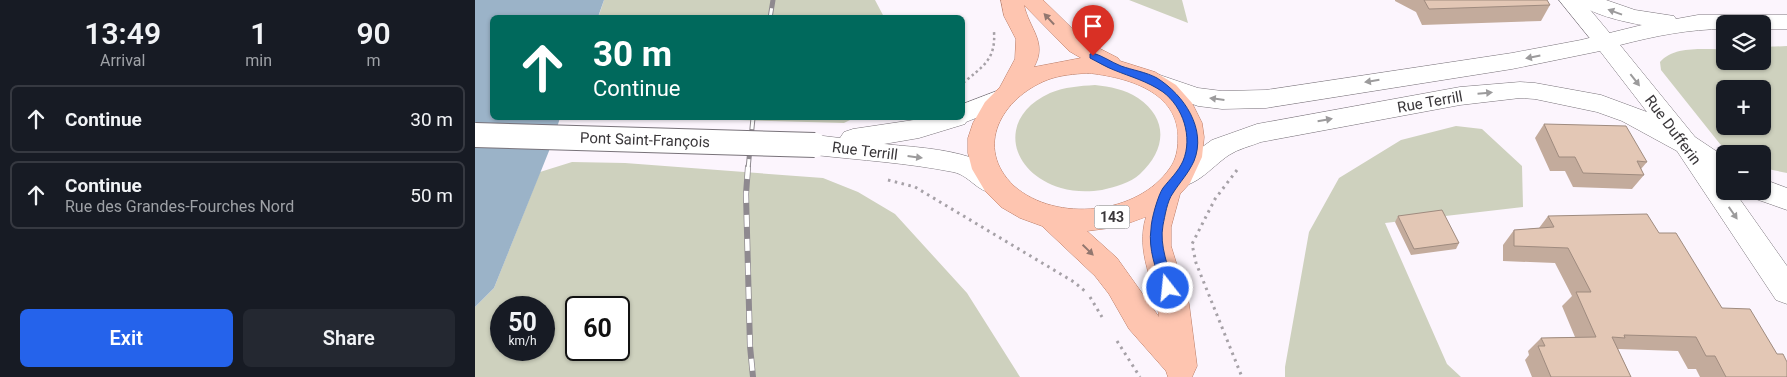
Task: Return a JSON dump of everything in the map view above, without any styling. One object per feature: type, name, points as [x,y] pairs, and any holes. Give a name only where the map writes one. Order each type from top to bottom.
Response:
[{"type":"main road","name":"143","points":[[1012,0],[1015,16],[1022,28],[1028,49],[1027,59],[1006,95],[990,113],[982,130],[981,148],[985,166],[994,184],[1009,198],[1029,209],[1052,217],[1077,220],[1102,219],[1126,214],[1148,204],[1173,185]]},
{"type":"main road","name":"143","points":[[1031,0],[1077,46],[1116,68],[1151,80],[1169,91],[1181,106],[1190,123],[1193,141],[1189,160],[1173,185],[1157,227],[1156,246],[1173,304],[1182,370]]},
{"type":"main road","name":"143","points":[[1006,95],[1032,77],[1059,68],[1088,65],[1116,68]]},
{"type":"main road","name":"143","points":[[1052,217],[1106,267],[1120,285],[1140,319],[1182,370]]},
{"type":"street","name":"Rue Dufferin","points":[[1570,0],[1686,144],[1787,291]]},
{"type":"street","points":[[1588,0],[1615,12],[1644,20],[1787,22]]},
{"type":"street","name":"Rue Terrill","points":[[1151,80],[1198,97],[1222,100],[1258,100],[1511,61],[1581,48],[1655,29],[1698,22]]},
{"type":"street","name":"Rue Terrill","points":[[1173,185],[1221,147],[1257,133],[1460,96],[1520,90],[1535,91],[1601,104],[1631,115],[1686,144]]},
{"type":"street","points":[[965,113],[1006,95]]},
{"type":"street","name":"Rue Terrill","points":[[815,144],[919,129],[949,120]]},
{"type":"street","name":"Pont Saint-François","points":[[475,135],[815,144]]},
{"type":"street","name":"Rue Terrill","points":[[815,144],[953,162],[967,166],[994,184]]},
{"type":"street","points":[[1686,144],[1716,165]]},
{"type":"street","points":[[1771,193],[1787,198]]},
{"type":"path","points":[[965,81],[991,57],[996,45]]},
{"type":"path","points":[[1241,164],[1215,199],[1192,244],[1196,263],[1242,377]]},
{"type":"path","points":[[899,182],[915,187],[1074,282],[1087,293]]},
{"type":"green space","points":[[604,0],[875,0],[883,15],[599,15]]},
{"type":"green space","points":[[1129,0],[1182,0],[1188,23]]},
{"type":"green space","points":[[1787,46],[1787,173],[1771,170],[1771,145],[1720,144],[1661,70],[1660,62],[1666,57],[1682,51],[1716,49],[1716,70],[1771,70],[1771,47]]},
{"type":"green space","points":[[1095,85],[1123,90],[1148,106],[1155,115],[1159,125],[1159,145],[1149,165],[1132,180],[1102,190],[1087,191],[1061,188],[1043,180],[1029,170],[1020,157],[1016,143],[1016,129],[1022,116],[1033,103],[1050,93],[1078,86]]},
{"type":"green space","points":[[740,120],[850,120],[844,123]]},
{"type":"green space","points":[[1456,126],[1482,129],[1522,166],[1523,207],[1385,223],[1447,364],[1461,377],[1285,377],[1285,367],[1309,232],[1339,178],[1401,140]]},
{"type":"green space","points":[[572,162],[625,163],[823,178],[858,192],[895,214],[967,293],[1020,377],[475,377],[475,307],[494,288],[540,172]]},
{"type":"water","points":[[475,0],[604,0],[599,15],[490,15],[490,120],[559,120],[551,146],[494,288],[475,307]]},
{"type":"building","points":[[1424,0],[1547,0],[1550,5],[1429,9]]},
{"type":"building","points":[[1544,124],[1626,126],[1647,162],[1637,161],[1644,175],[1583,173],[1575,157],[1559,157]]},
{"type":"building","points":[[1442,210],[1459,243],[1414,249],[1398,216]]},
{"type":"building","points":[[1647,214],[1659,233],[1676,233],[1722,308],[1750,309],[1777,354],[1783,354],[1787,362],[1787,377],[1726,377],[1715,356],[1706,356],[1696,337],[1624,335],[1625,338],[1612,337],[1631,377],[1551,377],[1538,346],[1545,346],[1541,338],[1596,337],[1576,292],[1591,292],[1568,248],[1514,246],[1514,230],[1554,227],[1548,216]]},
{"type":"railway","points":[[770,15],[773,0]]},
{"type":"railway","points":[[748,169],[753,120]]},
{"type":"railway","points":[[748,167],[746,194],[750,346],[753,377]]},
{"type":"route","points":[[1093,56],[1116,68],[1135,72],[1169,91],[1181,106],[1190,123],[1193,141],[1189,160],[1179,178],[1167,192],[1157,227],[1156,246],[1168,288]]}]
